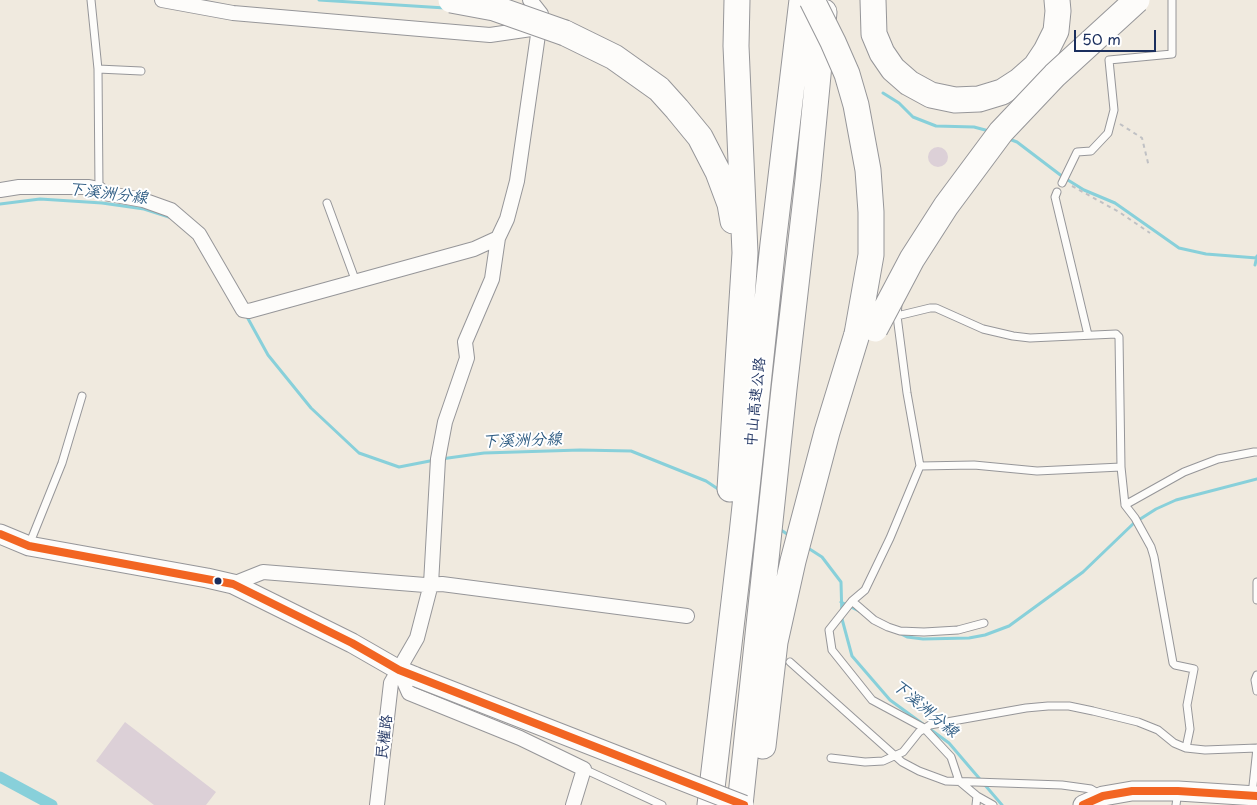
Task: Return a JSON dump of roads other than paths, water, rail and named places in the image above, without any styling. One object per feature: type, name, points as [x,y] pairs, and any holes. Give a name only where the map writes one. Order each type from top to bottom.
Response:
[{"type":"highway","points":[[451,0],[494,8],[565,33],[614,57],[659,89],[700,138],[718,172],[730,204],[743,306]]},
{"type":"highway","points":[[737,0],[736,72],[745,253],[739,480]]},
{"type":"highway","name":"中山高速公路","points":[[710,805],[739,480],[802,0]]},
{"type":"highway","points":[[812,0],[847,74],[856,105],[868,170],[871,212],[871,255],[866,332]]},
{"type":"highway","name":"中山高速公路","points":[[742,805],[767,544],[808,180],[826,0]]},
{"type":"highway","points":[[873,0],[874,34],[882,53],[894,69],[909,83],[931,95],[955,100],[979,98],[1002,92],[1019,82],[1036,66],[1056,31],[1057,0]]},
{"type":"highway","points":[[754,805],[776,642],[793,561],[809,497],[866,332],[946,206],[1001,132],[1055,75],[1137,0]]},
{"type":"highway","points":[[698,805],[734,532]]},
{"type":"street","points":[[162,0],[233,13],[490,35],[539,28]]},
{"type":"street","name":"民權路","points":[[376,805],[391,683],[407,674],[431,584],[438,459],[445,422],[467,358],[466,342],[492,280],[498,238],[507,219],[517,181],[541,14],[530,0]]},
{"type":"street","points":[[0,190],[18,186],[99,189],[104,193],[143,200],[171,210],[199,234],[243,310],[249,311],[474,249],[498,238]]},
{"type":"street","points":[[0,534],[29,546],[233,584],[352,643],[407,674],[742,805]]},
{"type":"street","points":[[233,584],[263,572],[424,585],[442,584],[687,616]]},
{"type":"street","points":[[407,674],[408,693],[520,738],[584,769],[573,805]]},
{"type":"street","points":[[1082,805],[1104,796],[1132,791],[1177,798],[1255,796]]},
{"type":"lane","points":[[91,0],[98,69],[99,189]]},
{"type":"lane","points":[[993,805],[977,796],[959,782],[951,757],[924,728],[872,700],[832,650],[829,630],[837,618],[865,590],[890,538],[920,466],[907,393],[897,316],[898,283],[924,237],[967,171],[1038,87],[1132,0]]},
{"type":"lane","points":[[1062,182],[1077,152],[1090,150],[1108,133],[1114,110],[1109,60],[1172,54],[1172,0]]},
{"type":"lane","points":[[98,69],[141,71]]},
{"type":"lane","points":[[1057,192],[1055,197],[1088,335]]},
{"type":"lane","points":[[326,203],[356,283]]},
{"type":"lane","points":[[897,316],[936,308],[983,329],[1013,336],[1030,338],[1116,334],[1119,337],[1121,467],[1126,508],[1135,518],[1151,547],[1173,663],[1194,669],[1187,705],[1190,729],[1186,748]]},
{"type":"lane","points":[[29,546],[62,463],[82,396]]},
{"type":"lane","points":[[1126,508],[1184,472],[1218,459],[1257,452]]},
{"type":"lane","points":[[920,466],[974,465],[1037,471],[1121,467]]},
{"type":"lane","points":[[1257,582],[1257,600]]},
{"type":"lane","points":[[852,602],[874,620],[900,631],[958,630],[984,623]]},
{"type":"lane","points":[[790,662],[902,762],[919,771],[946,781],[1062,785],[1091,789],[1104,796]]},
{"type":"lane","points":[[1257,675],[1254,680],[1257,691]]},
{"type":"lane","points":[[831,758],[874,762],[903,752],[915,736],[924,728],[930,726],[1026,708],[1069,706],[1093,710],[1138,722],[1158,730],[1174,743],[1186,748],[1205,750],[1257,748],[1255,796]]},
{"type":"lane","points":[[584,769],[662,805]]},
{"type":"lane","points":[[976,805],[977,796]]},
{"type":"waterway","points":[[319,0],[445,8]]},
{"type":"waterway","points":[[883,93],[899,103],[913,117],[936,126],[974,127],[989,131]]},
{"type":"waterway","points":[[1009,139],[1017,142],[1063,177],[1084,190],[1115,203],[1179,248],[1206,254],[1257,258]]},
{"type":"waterway","name":"下溪洲分線","points":[[0,204],[40,199],[102,203],[144,209],[172,218]]},
{"type":"waterway","points":[[1255,265],[1257,256]]},
{"type":"waterway","name":"下溪洲分線","points":[[246,315],[268,355],[311,408],[359,453],[399,467],[435,460]]},
{"type":"waterway","name":"下溪洲分線","points":[[441,459],[484,453],[580,450],[631,451],[706,481],[721,491]]},
{"type":"waterway","points":[[899,633],[907,637],[923,639],[969,638],[985,635],[1009,626],[1083,572],[1134,523],[1156,509],[1176,500],[1257,479]]},
{"type":"waterway","name":"下溪洲分線","points":[[778,528],[790,536]]},
{"type":"waterway","name":"下溪洲分線","points":[[808,548],[822,557],[841,582],[842,619],[852,656],[890,700],[949,743],[1002,805]]},
{"type":"waterway","points":[[841,602],[859,611]]},
{"type":"waterway","points":[[0,777],[52,805]]}]
